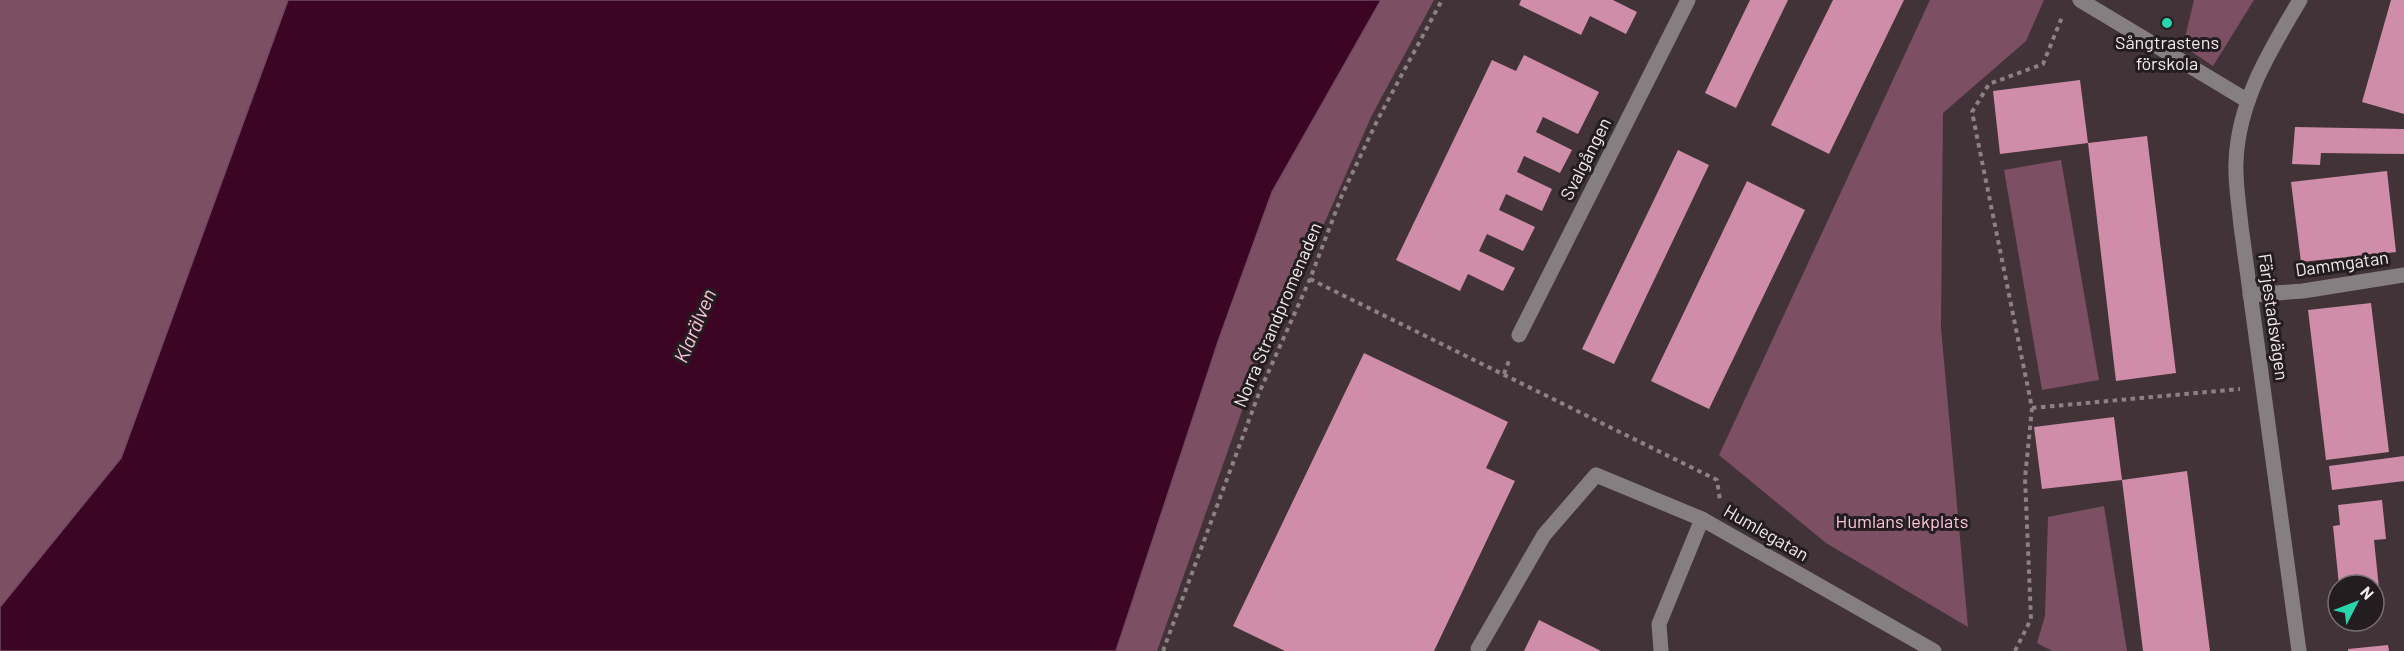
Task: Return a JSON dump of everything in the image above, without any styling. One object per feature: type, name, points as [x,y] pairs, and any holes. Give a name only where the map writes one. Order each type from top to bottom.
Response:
[{"type":"street","name":"Svalgången","points":[[1519,335],[1688,0]]},
{"type":"street","points":[[2080,0],[2248,101]]},
{"type":"street","name":"Färjestadsvägen","points":[[2299,651],[2250,295],[2236,164],[2238,135],[2248,101],[2267,55],[2300,0]]},
{"type":"street","name":"Dammgatan","points":[[2250,295],[2303,291],[2404,275]]},
{"type":"street","points":[[1478,649],[1544,535],[1596,475],[1702,519]]},
{"type":"street","name":"Humlegatan","points":[[1661,651],[1659,624],[1702,519],[1934,651]]},
{"type":"path","name":"Norra Strandpromenaden","points":[[1163,651],[1259,393],[1311,279],[1342,195],[1373,128],[1442,0]]},
{"type":"path","points":[[2015,651],[2031,619],[2025,478],[2032,408],[1972,112],[1989,84],[2043,64],[2065,11]]},
{"type":"path","points":[[1311,279],[1717,480],[1727,533]]},
{"type":"path","points":[[2032,408],[2262,387]]},
{"type":"green space","points":[[0,0],[288,0],[121,458],[0,607]]},
{"type":"green space","points":[[1381,0],[1434,0],[1372,115],[1243,408],[1157,651],[1116,651],[1219,339],[1272,192]]},
{"type":"green space","name":"Humlans lekplats","points":[[1930,0],[2044,0],[2026,41],[1943,113],[1941,328],[1968,627],[1826,543],[1719,455]]},
{"type":"green space","points":[[2194,0],[2254,0],[2213,66],[2183,46]]},
{"type":"green space","points":[[2061,160],[2099,380],[2042,390],[2004,170]]},
{"type":"green space","points":[[2104,506],[2127,651],[2052,651],[2037,643],[2045,616],[2048,517]]},
{"type":"water","name":"Klarälven","points":[[288,0],[1381,0],[1272,192],[1219,339],[1116,651],[0,651],[0,607],[121,458]]},
{"type":"building","points":[[1521,0],[1613,0],[1637,12],[1626,34],[1590,16],[1581,35],[1519,5]]},
{"type":"building","points":[[1750,0],[1788,0],[1736,108],[1705,93]]},
{"type":"building","points":[[1833,0],[1904,0],[1829,154],[1771,125]]},
{"type":"building","points":[[2391,0],[2404,0],[2404,114],[2362,102]]},
{"type":"building","points":[[1524,55],[1599,92],[1578,134],[1543,117],[1536,132],[1572,150],[1560,173],[1524,156],[1517,172],[1552,189],[1542,211],[1506,194],[1499,210],[1535,227],[1523,251],[1487,234],[1479,251],[1515,268],[1503,291],[1468,274],[1460,291],[1396,260],[1492,60],[1516,71]]},
{"type":"building","points":[[2080,80],[2088,143],[2000,154],[1993,91]]},
{"type":"building","points":[[2295,127],[2404,129],[2404,154],[2321,153],[2320,165],[2292,164]]},
{"type":"building","points":[[2147,136],[2176,373],[2116,381],[2088,143]]},
{"type":"building","points":[[1678,150],[1709,165],[1614,364],[1582,349]]},
{"type":"building","points":[[2387,171],[2396,252],[2301,262],[2291,182]]},
{"type":"building","points":[[1747,181],[1805,210],[1709,409],[1651,381]]},
{"type":"building","points":[[2371,303],[2389,452],[2326,460],[2308,310]]},
{"type":"building","points":[[1364,353],[1508,422],[1486,468],[1515,481],[1434,651],[1285,651],[1233,626]]},
{"type":"building","points":[[2114,417],[2122,480],[2042,489],[2034,427]]},
{"type":"building","points":[[2404,456],[2404,481],[2332,490],[2329,466]]},
{"type":"building","points":[[2187,471],[2210,651],[2143,651],[2122,480]]},
{"type":"building","points":[[2382,500],[2386,539],[2374,540],[2377,573],[2338,573],[2333,526],[2340,525],[2338,505]]},
{"type":"building","points":[[1539,620],[1601,651],[1524,651]]},
{"type":"building","points":[[2388,645],[2389,651],[2348,651],[2348,649]]},
{"type":"place","name":"Sångtrastens förskola","points":[[2167,23]]}]
